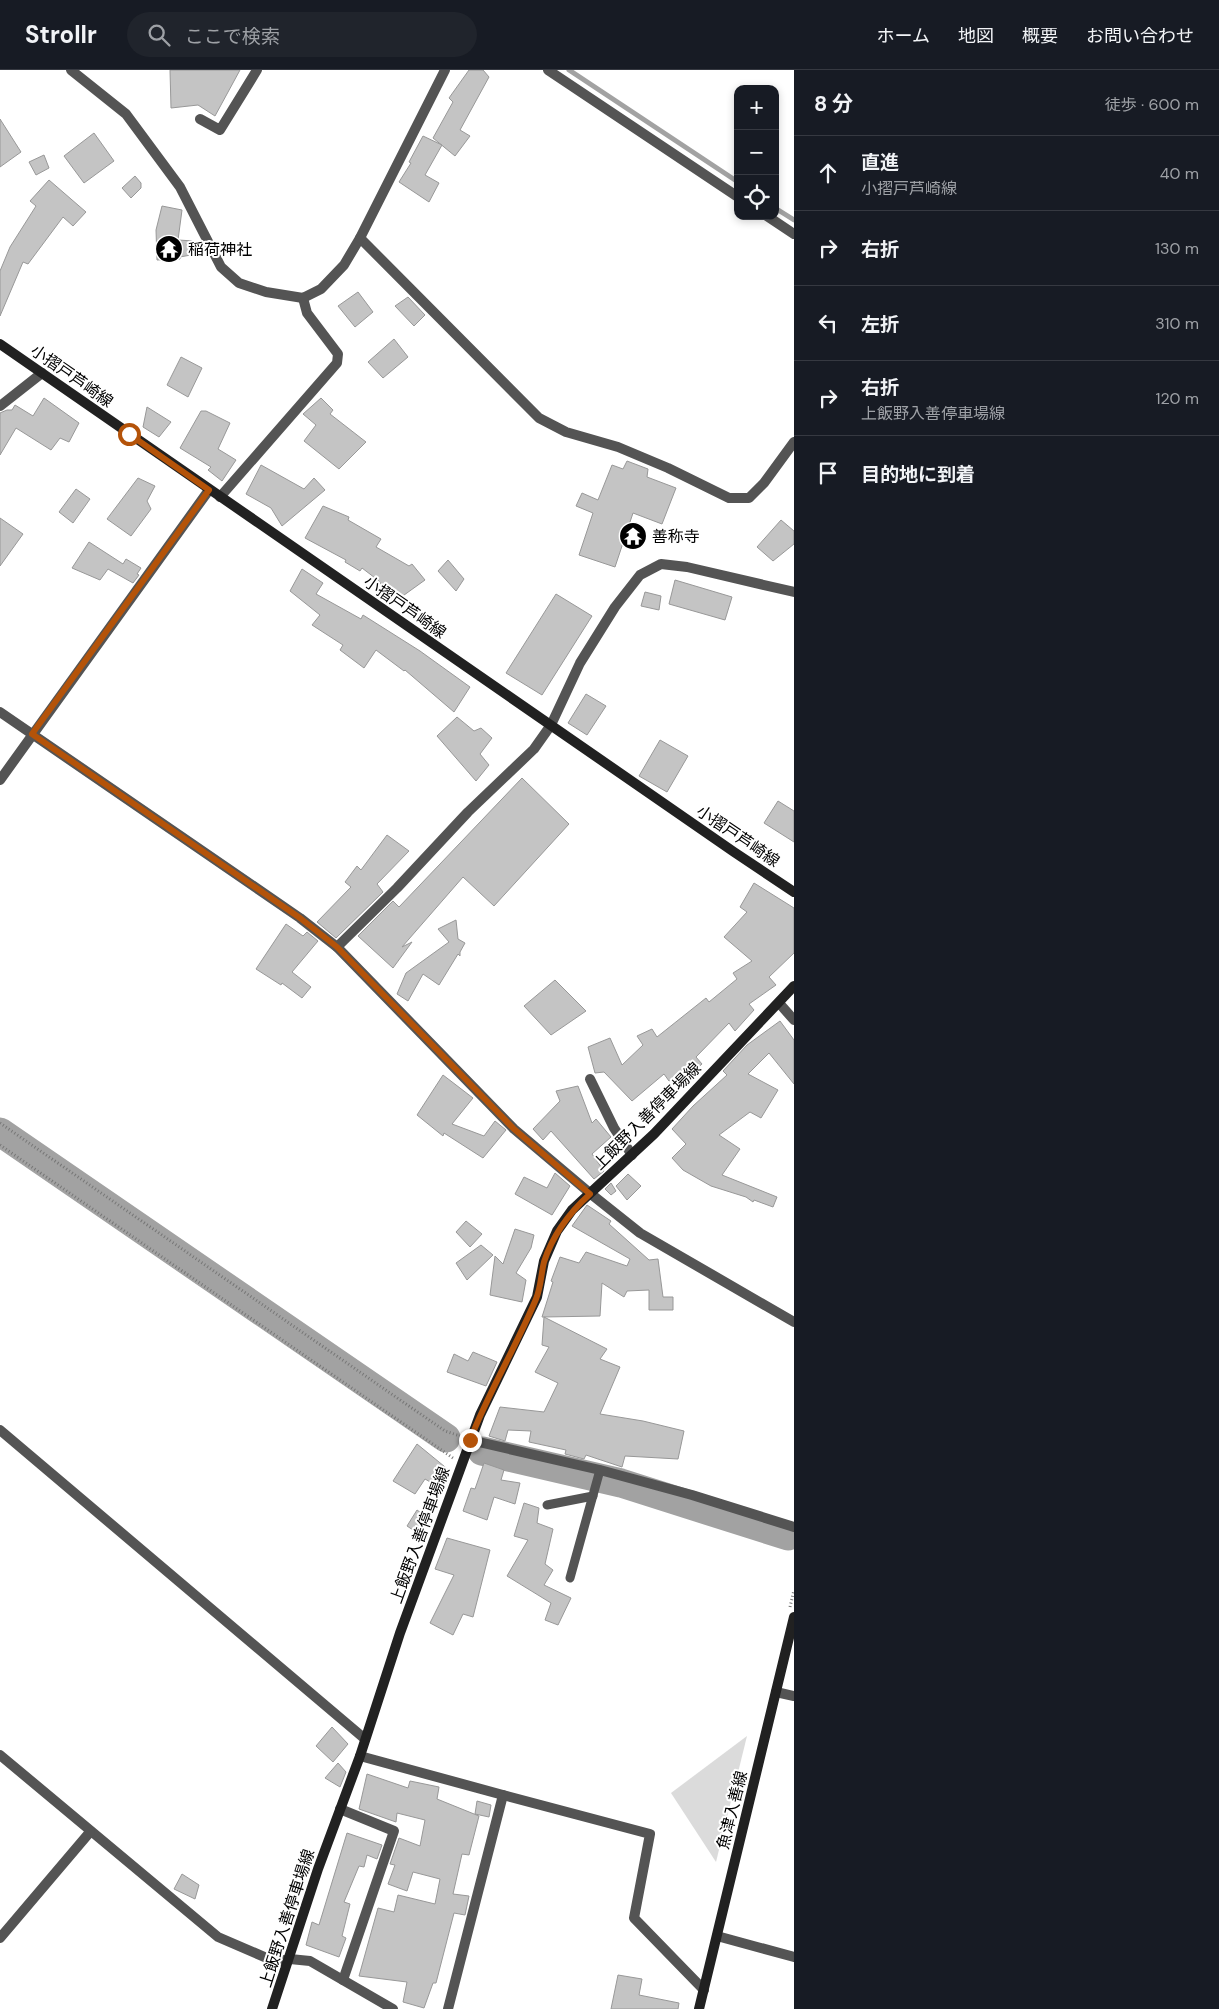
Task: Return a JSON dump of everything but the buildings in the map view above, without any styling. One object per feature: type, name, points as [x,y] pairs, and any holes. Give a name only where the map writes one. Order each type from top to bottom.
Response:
[{"type":"main road","name":"小摺戸芦崎線","points":[[0,344],[220,498],[794,892]]},
{"type":"main road","name":"上飯野入善停車場線","points":[[272,2009],[318,1869],[360,1756],[400,1633],[470,1440],[537,1296],[544,1261],[557,1231],[572,1210],[654,1134],[699,1084],[794,986]]},
{"type":"main road","name":"魚津入善線","points":[[699,2009],[794,1617]]},
{"type":"street","points":[[71,70],[126,114],[146,139],[180,187],[220,267],[239,283],[266,292],[303,298],[322,289],[344,265],[360,238],[445,70]]},
{"type":"street","points":[[200,119],[220,130],[257,70]]},
{"type":"street","points":[[548,70],[734,194]]},
{"type":"street","points":[[773,220],[794,234]]},
{"type":"street","points":[[360,238],[540,418],[566,432],[618,447],[668,468],[729,498],[749,498],[764,483],[794,442]]},
{"type":"street","points":[[220,498],[337,364],[338,354],[307,313],[303,298]]},
{"type":"street","points":[[0,406],[42,373]]},
{"type":"street","points":[[0,780],[209,490]]},
{"type":"street","points":[[337,947],[397,888],[468,812],[534,749],[551,725],[580,663],[616,607],[640,575],[661,564],[687,567],[794,592]]},
{"type":"street","points":[[0,712],[300,918],[337,947],[514,1129],[590,1194],[640,1233],[794,1322]]},
{"type":"street","points":[[779,1003],[794,1020]]},
{"type":"street","points":[[590,1079],[614,1128],[632,1155]]},
{"type":"street","points":[[0,1430],[365,1739]]},
{"type":"street","points":[[470,1440],[600,1470],[692,1495],[794,1527]]},
{"type":"street","points":[[776,1692],[794,1696]]},
{"type":"street","points":[[0,1755],[218,1937],[276,1962],[290,1959],[310,1961],[393,2009]]},
{"type":"street","points":[[360,1756],[650,1834],[634,1918],[704,1990]]},
{"type":"street","points":[[448,2009],[503,1795]]},
{"type":"street","points":[[340,1809],[394,1831],[344,1980]]},
{"type":"street","points":[[0,1938],[90,1832]]},
{"type":"street","points":[[718,1936],[794,1957]]},
{"type":"lane","points":[[570,1578],[600,1470]]},
{"type":"lane","points":[[547,1505],[593,1496]]},
{"type":"path","points":[[0,1123],[445,1431],[470,1440]]},
{"type":"path","points":[[0,1145],[462,1464]]},
{"type":"shaded area","points":[[747,1736],[716,1862],[671,1793]]},
{"type":"waterway","points":[[569,70],[734,179]]},
{"type":"waterway","points":[[779,211],[794,220]]},
{"type":"waterway","points":[[0,1132],[446,1438]]},
{"type":"waterway","points":[[482,1451],[621,1483],[788,1536]]},
{"type":"place","name":"稲荷神社","points":[[169,249]]},
{"type":"place","name":"善称寺","points":[[633,536]]},
{"type":"route","points":[[129,434],[209,490],[32,734],[300,918],[337,947],[514,1129],[557,1163],[590,1194],[572,1210],[557,1231],[544,1261],[537,1296],[470,1440]]}]
